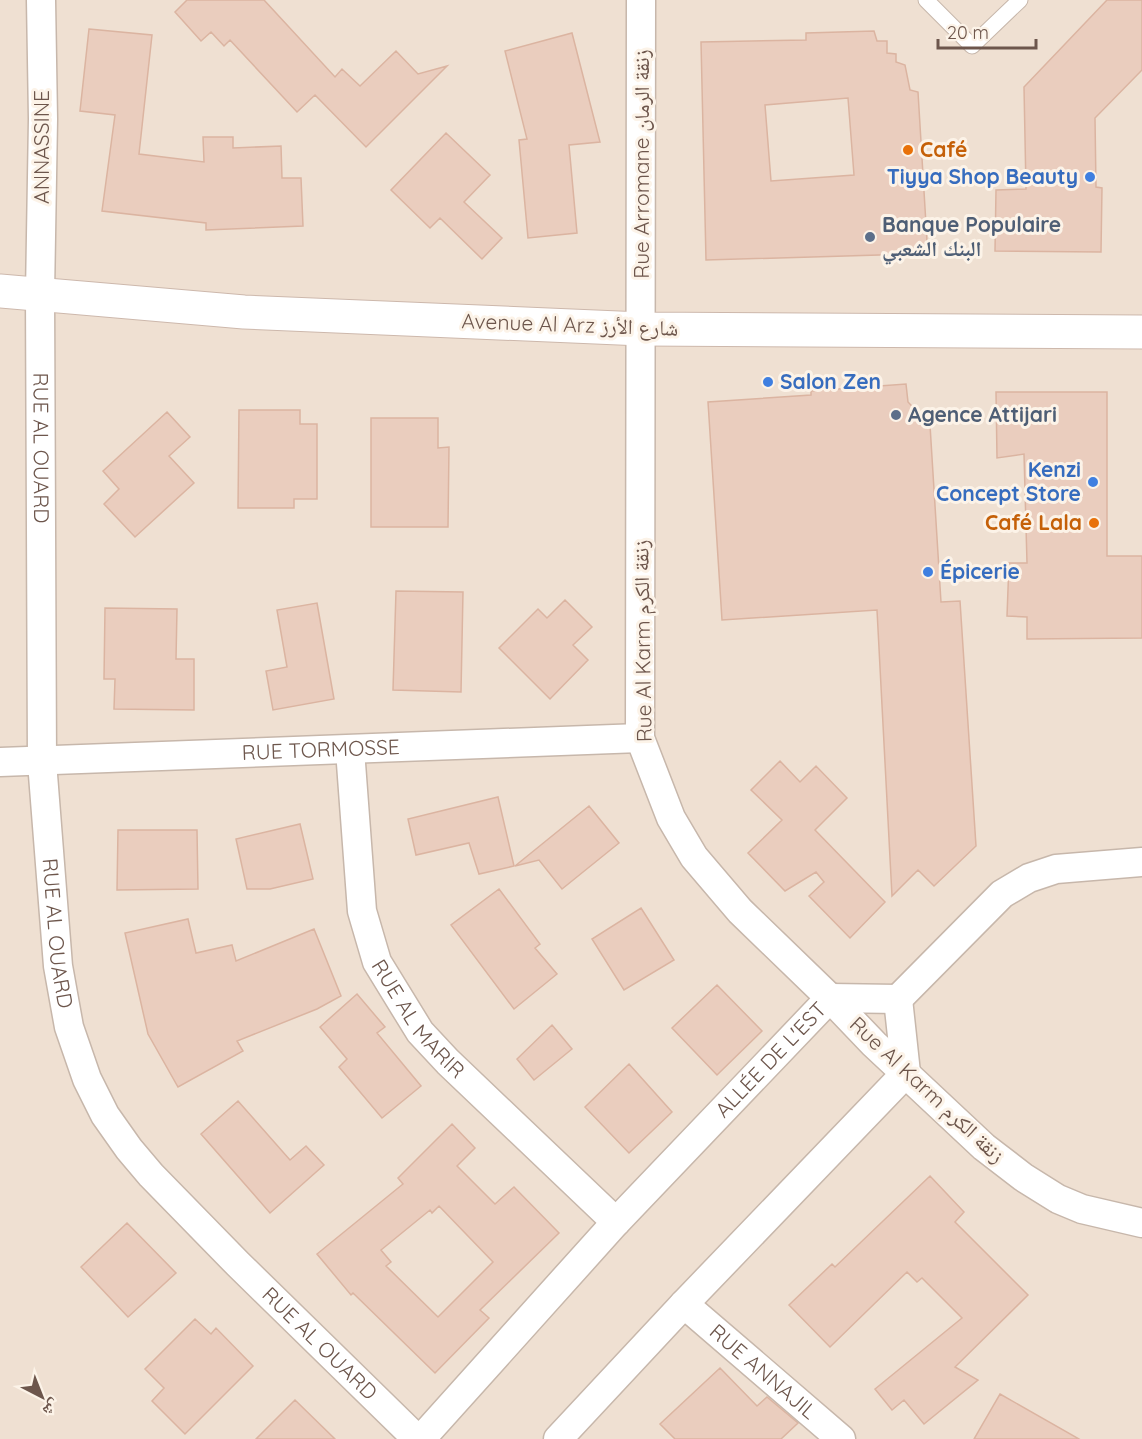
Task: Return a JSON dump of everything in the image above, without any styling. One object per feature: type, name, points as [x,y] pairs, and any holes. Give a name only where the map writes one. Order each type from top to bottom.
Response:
[{"type":"street","name":"ANNASSINE","points":[[40,294],[43,119],[41,0]]},
{"type":"street","name":"Rue Arromane زنقة الرمان","points":[[641,0],[642,329]]},
{"type":"street","name":"Avenue Al Arz شارع الأرز","points":[[0,291],[244,312],[642,329],[1142,332]]},
{"type":"street","name":"RUE AL OUARD","points":[[40,294],[42,762],[58,966],[69,1027],[87,1079],[105,1115],[129,1149],[151,1175],[238,1264],[417,1439]]},
{"type":"street","name":"Rue Al Karm زنقة الكرم","points":[[642,329],[640,738],[670,818],[694,857],[740,911],[874,1044],[984,1147],[1023,1177],[1058,1199],[1082,1209],[1142,1223]]},
{"type":"street","name":"RUE TORMOSSE","points":[[0,762],[640,738]]},
{"type":"street","name":"RUE AL MARIR","points":[[350,750],[362,911],[377,962],[387,980],[420,1032],[448,1062],[616,1222]]},
{"type":"street","points":[[558,1439],[906,1073],[898,999],[1002,894],[1029,878],[1056,869],[1142,862]]},
{"type":"street","name":"ALLÉE DE L'EST","points":[[422,1439],[616,1222],[830,998],[898,999]]},
{"type":"street","name":"RUE ANNAJIL","points":[[684,1304],[841,1439]]},
{"type":"lane","points":[[926,0],[972,46],[1020,0]]},
{"type":"shaded area","points":[[0,0],[1142,0],[1142,1439],[0,1439]]},
{"type":"building","points":[[187,0],[264,0],[335,77],[342,69],[360,86],[396,51],[418,74],[447,66],[366,147],[315,95],[297,112],[230,40],[224,46],[211,32],[201,41],[175,12]]},
{"type":"building","points":[[1107,0],[1142,0],[1142,70],[1095,118],[1096,187],[1102,188],[1101,252],[995,251],[996,190],[1026,189],[1024,87]]},
{"type":"building","points":[[89,29],[152,35],[139,154],[204,162],[203,137],[233,137],[233,148],[281,146],[282,178],[301,178],[303,226],[206,230],[206,223],[102,211],[115,115],[80,111]]},
{"type":"building","points":[[874,31],[877,41],[887,41],[887,53],[896,54],[896,62],[905,65],[910,90],[918,92],[927,241],[925,251],[913,254],[706,260],[701,42],[806,40],[806,33]],"holes":[[[848,98],[854,175],[771,181],[765,105]]]},
{"type":"building","points":[[572,33],[600,142],[569,145],[577,233],[528,238],[519,140],[527,139],[505,51]]},
{"type":"building","points":[[446,133],[490,175],[464,202],[502,238],[482,259],[440,218],[430,228],[391,190]]},
{"type":"building","points":[[906,384],[908,402],[930,425],[941,602],[960,601],[976,846],[934,886],[918,870],[892,896],[877,610],[722,620],[708,402],[811,395],[811,391]]},
{"type":"building","points":[[996,392],[1107,392],[1107,556],[1142,556],[1142,638],[1027,639],[1027,617],[1007,616],[1009,563],[1027,563],[1024,454],[997,458]]},
{"type":"building","points":[[239,410],[300,410],[300,424],[317,424],[317,499],[294,499],[294,508],[238,508]]},
{"type":"building","points":[[167,412],[190,437],[169,456],[194,483],[135,537],[104,504],[119,489],[103,471]]},
{"type":"building","points":[[371,418],[438,418],[438,448],[449,447],[448,527],[371,527]]},
{"type":"building","points":[[396,591],[463,592],[461,692],[393,690]]},
{"type":"building","points":[[565,600],[592,627],[573,645],[588,660],[550,699],[499,648],[538,609],[547,618]]},
{"type":"building","points":[[317,603],[334,699],[273,710],[266,671],[287,667],[277,610]]},
{"type":"building","points":[[105,608],[177,609],[176,659],[194,659],[194,710],[114,709],[115,679],[104,679]]},
{"type":"building","points":[[780,761],[800,782],[816,766],[847,798],[815,830],[885,902],[850,938],[809,896],[824,882],[816,872],[785,891],[748,853],[782,820],[751,790]]},
{"type":"building","points":[[498,797],[514,866],[479,874],[469,843],[416,855],[408,819]]},
{"type":"building","points":[[589,806],[619,843],[562,889],[539,860],[515,866]]},
{"type":"building","points":[[300,824],[313,879],[270,889],[247,889],[236,839]]},
{"type":"building","points":[[118,830],[197,830],[198,889],[117,890]]},
{"type":"building","points":[[499,889],[540,944],[535,948],[557,974],[514,1009],[451,925]]},
{"type":"building","points":[[641,908],[674,960],[624,990],[592,939]]},
{"type":"building","points":[[188,919],[196,953],[232,945],[236,961],[314,929],[341,996],[317,1009],[237,1041],[243,1051],[178,1087],[148,1034],[125,933]]},
{"type":"building","points":[[717,985],[762,1031],[717,1075],[672,1028]]},
{"type":"building","points":[[357,994],[385,1027],[377,1033],[421,1086],[382,1118],[339,1067],[347,1059],[320,1027]]},
{"type":"building","points":[[552,1025],[572,1049],[534,1080],[517,1059]]},
{"type":"building","points":[[629,1064],[672,1112],[629,1153],[585,1107]]},
{"type":"building","points":[[238,1101],[290,1160],[306,1146],[324,1165],[270,1213],[201,1134]]},
{"type":"building","points":[[452,1124],[475,1148],[457,1166],[495,1204],[514,1187],[559,1233],[480,1310],[489,1318],[435,1373],[353,1293],[351,1295],[317,1254],[403,1184],[398,1178]],"holes":[[[439,1206],[493,1262],[438,1317],[386,1266],[391,1262],[381,1250],[430,1210],[432,1213]]]},
{"type":"building","points":[[930,1176],[964,1212],[955,1222],[1028,1295],[955,1367],[978,1380],[924,1424],[904,1400],[892,1410],[875,1389],[962,1318],[922,1278],[917,1282],[907,1272],[830,1347],[789,1305],[832,1264],[835,1267]]},
{"type":"building","points":[[127,1223],[176,1273],[128,1317],[81,1267]]},
{"type":"building","points":[[195,1319],[211,1334],[216,1328],[253,1366],[185,1434],[152,1401],[164,1388],[145,1369]]},
{"type":"building","points":[[720,1368],[757,1406],[767,1397],[798,1423],[781,1439],[675,1439],[660,1424]]},
{"type":"building","points":[[1000,1394],[1079,1439],[974,1439]]},
{"type":"building","points":[[295,1400],[335,1439],[256,1439]]},
{"type":"place","name":"Café","points":[[908,150]]},
{"type":"place","name":"Tiyya Shop Beauty","points":[[1090,177]]},
{"type":"place","name":"Banque Populaire البنك الشعبي","points":[[870,237]]},
{"type":"place","name":"Salon Zen","points":[[768,382]]},
{"type":"place","name":"Agence Attijari","points":[[896,415]]},
{"type":"place","name":"Kenzi Concept Store","points":[[1093,482]]},
{"type":"place","name":"Café Lala","points":[[1094,523]]},
{"type":"place","name":"Épicerie","points":[[928,572]]}]
